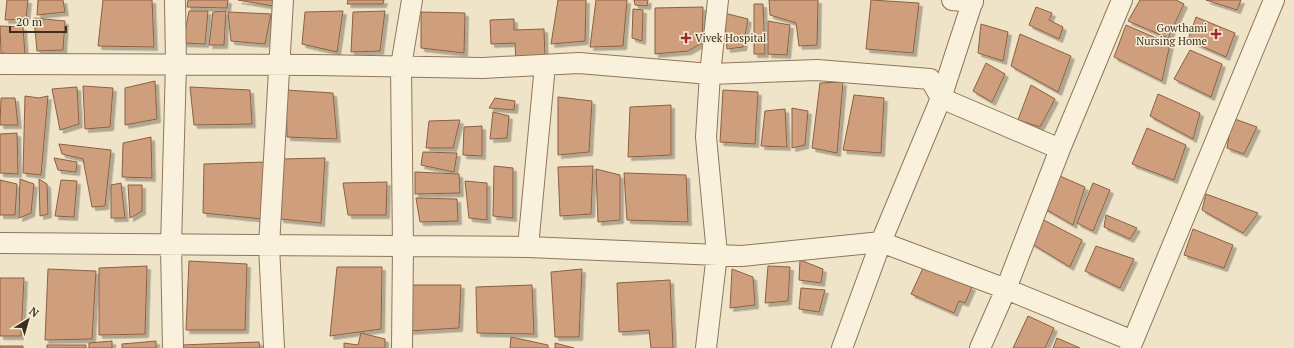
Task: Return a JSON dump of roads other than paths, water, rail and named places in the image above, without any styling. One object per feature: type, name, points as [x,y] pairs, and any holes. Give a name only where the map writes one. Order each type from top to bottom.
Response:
[{"type":"street","points":[[173,348],[171,246],[176,64],[175,0]]},
{"type":"street","points":[[274,348],[269,246],[278,65],[283,0]]},
{"type":"street","points":[[402,348],[403,247],[401,66],[412,0]]},
{"type":"street","points":[[706,348],[717,254],[706,137],[710,74],[718,0]]},
{"type":"street","points":[[842,348],[881,242],[941,98],[973,1],[952,0]]},
{"type":"street","points":[[980,348],[1006,289],[1060,149],[1122,0]]},
{"type":"street","points":[[0,243],[171,246],[528,247],[742,256],[881,242],[1006,289],[1131,344],[1274,0]]},
{"type":"street","points":[[0,64],[176,64],[483,68],[579,63],[710,74],[816,70],[930,80],[941,98],[1060,149]]},
{"type":"street","points":[[528,247],[545,65]]},
{"type":"place","name":"Gowthami Nursing Home","points":[[1216,34]]},
{"type":"place","name":"Vivek Hospital","points":[[686,38]]}]
